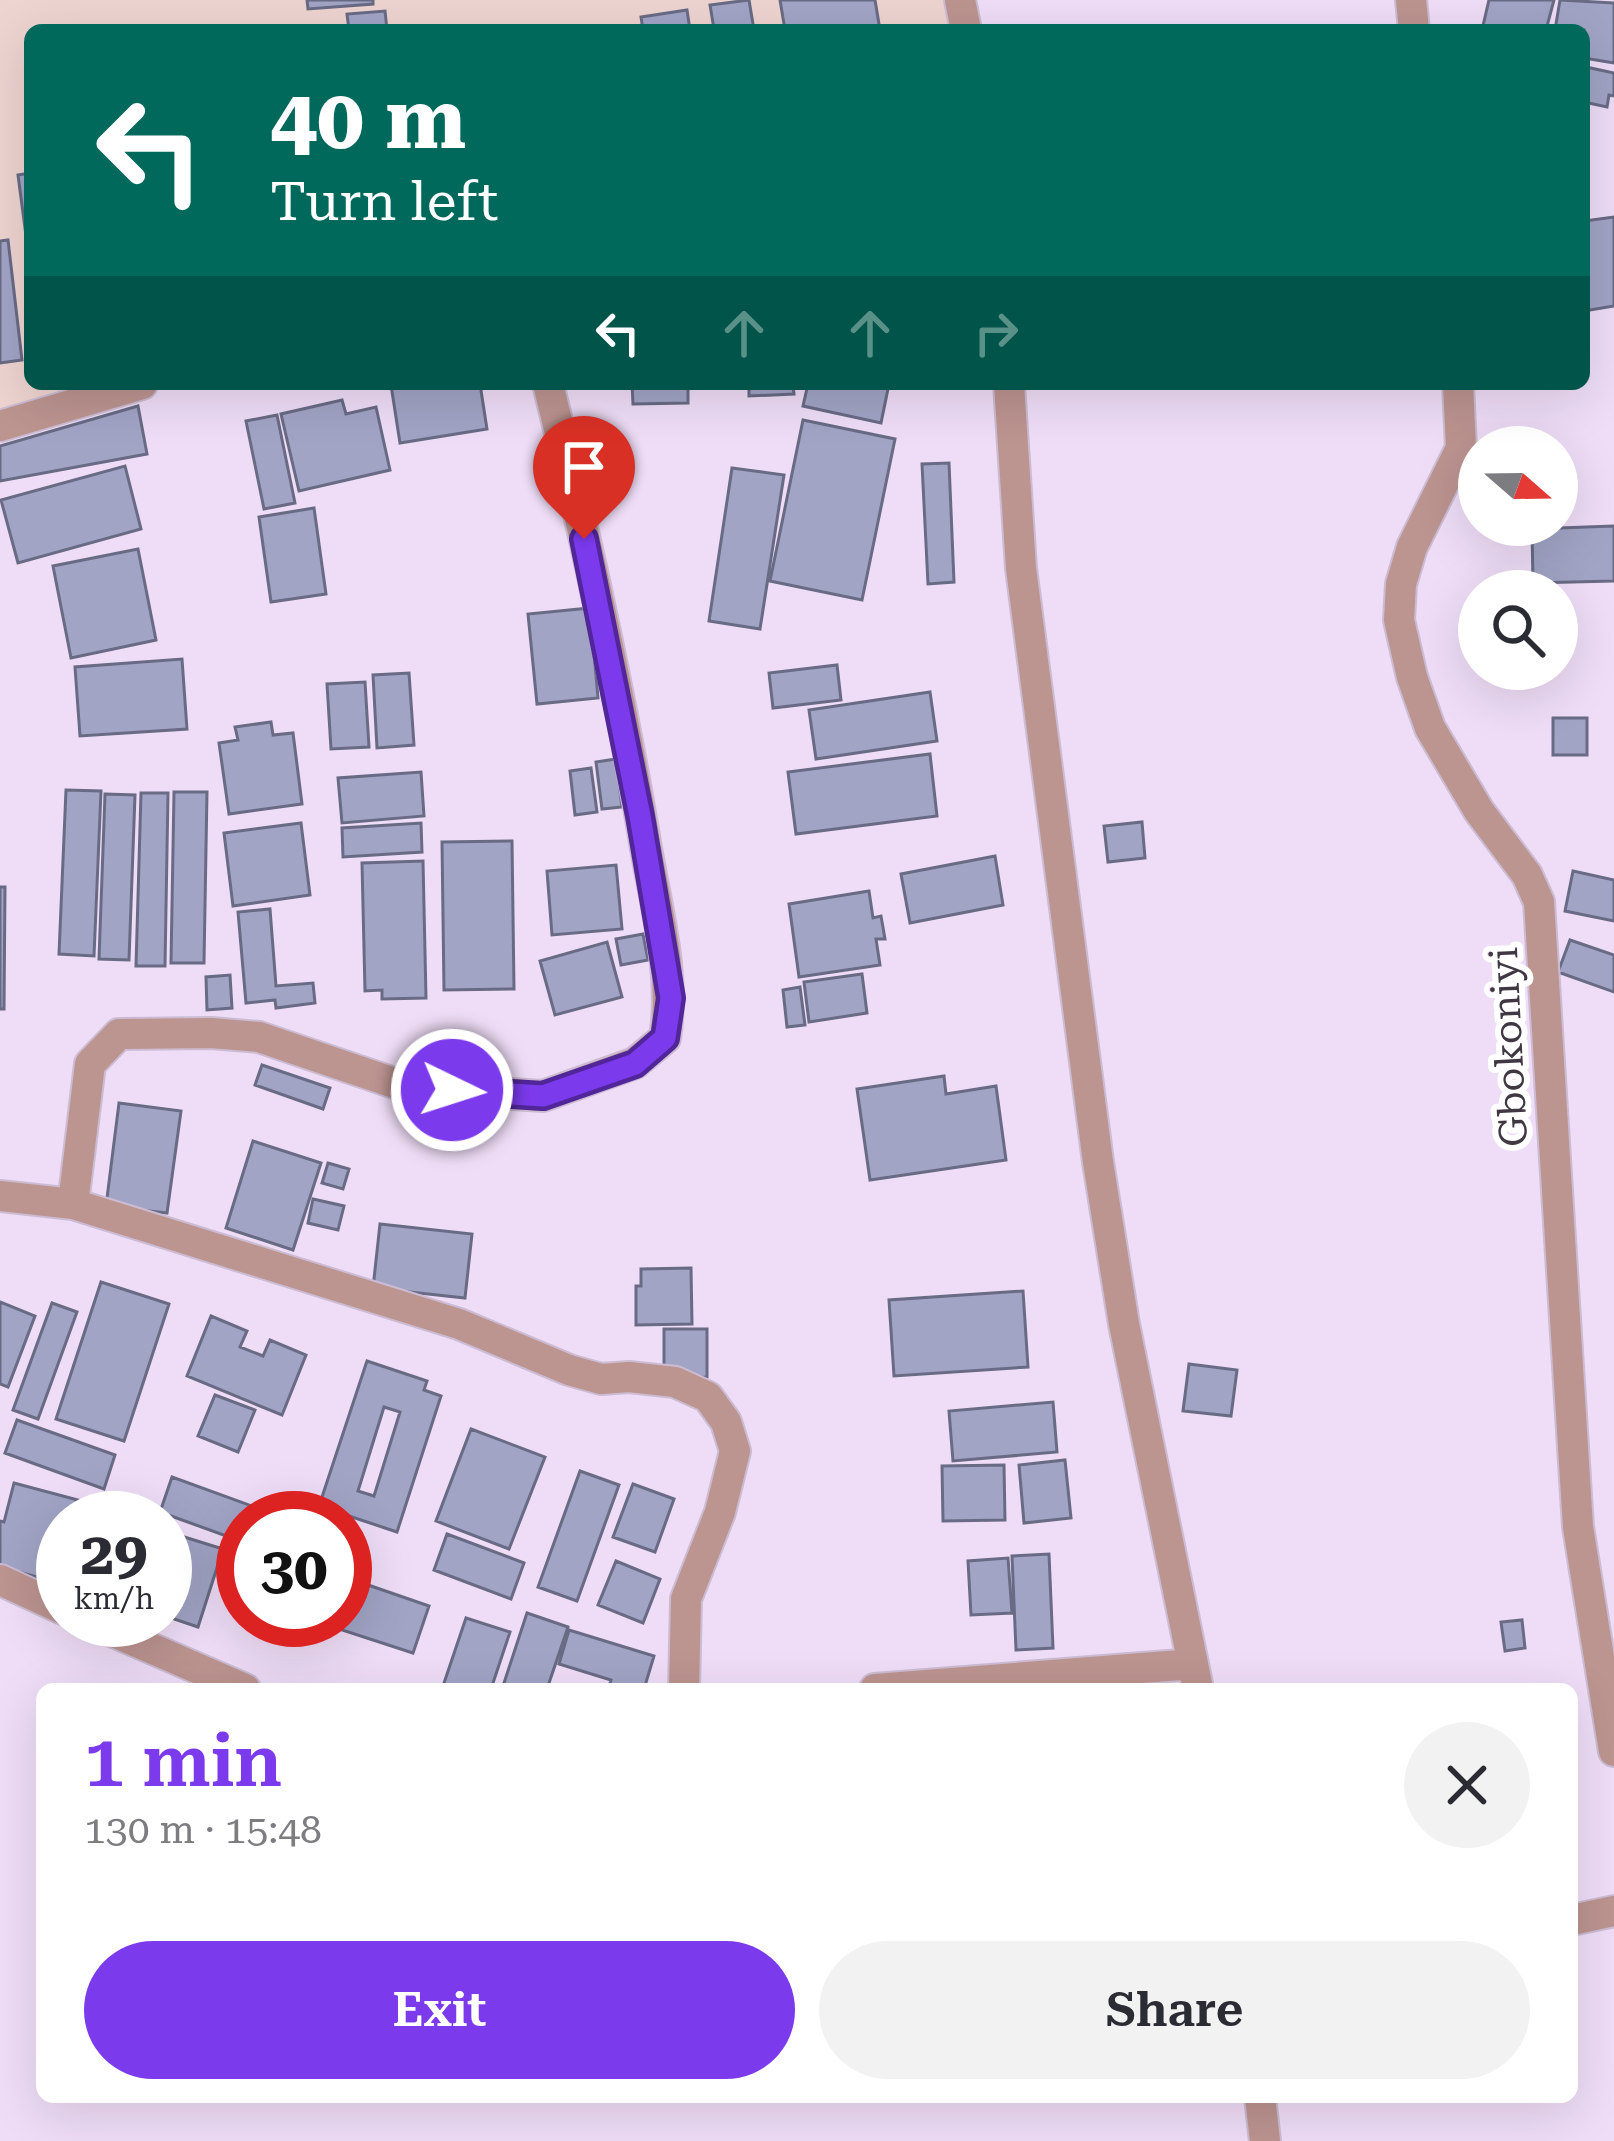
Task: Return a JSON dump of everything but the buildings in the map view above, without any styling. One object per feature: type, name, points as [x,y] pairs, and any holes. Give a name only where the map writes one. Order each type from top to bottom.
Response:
[{"type":"street","points":[[0,426],[122,390]]},
{"type":"street","points":[[73,1204],[90,1064],[119,1034],[259,1037],[406,1087],[543,1096],[635,1064],[665,1038],[671,998],[640,816],[549,390]]},
{"type":"street","points":[[1009,390],[1021,568],[1098,1162],[1124,1324],[1196,1677],[1036,1683]]},
{"type":"street","name":"Gbokoniyi","points":[[1458,390],[1461,448],[1412,547],[1401,584],[1399,620],[1430,728],[1479,811],[1527,875],[1539,902],[1577,1527],[1614,1750]]},
{"type":"street","points":[[0,1196],[73,1204],[459,1324],[568,1370],[602,1379],[675,1382],[708,1397],[726,1422],[735,1451],[720,1512],[686,1598],[684,1683]]},
{"type":"street","points":[[0,1580],[36,1597]]},
{"type":"street","points":[[148,1647],[231,1683]]},
{"type":"street","points":[[1578,1919],[1614,1911]]},
{"type":"street","points":[[1261,2103],[1265,2141]]},
{"type":"shaded area","points":[[0,0],[966,0],[969,24],[24,24],[24,390],[108,390],[0,427]]},
{"type":"route","points":[[452,1090],[543,1096],[635,1064],[665,1038],[671,998],[584,539]]}]
